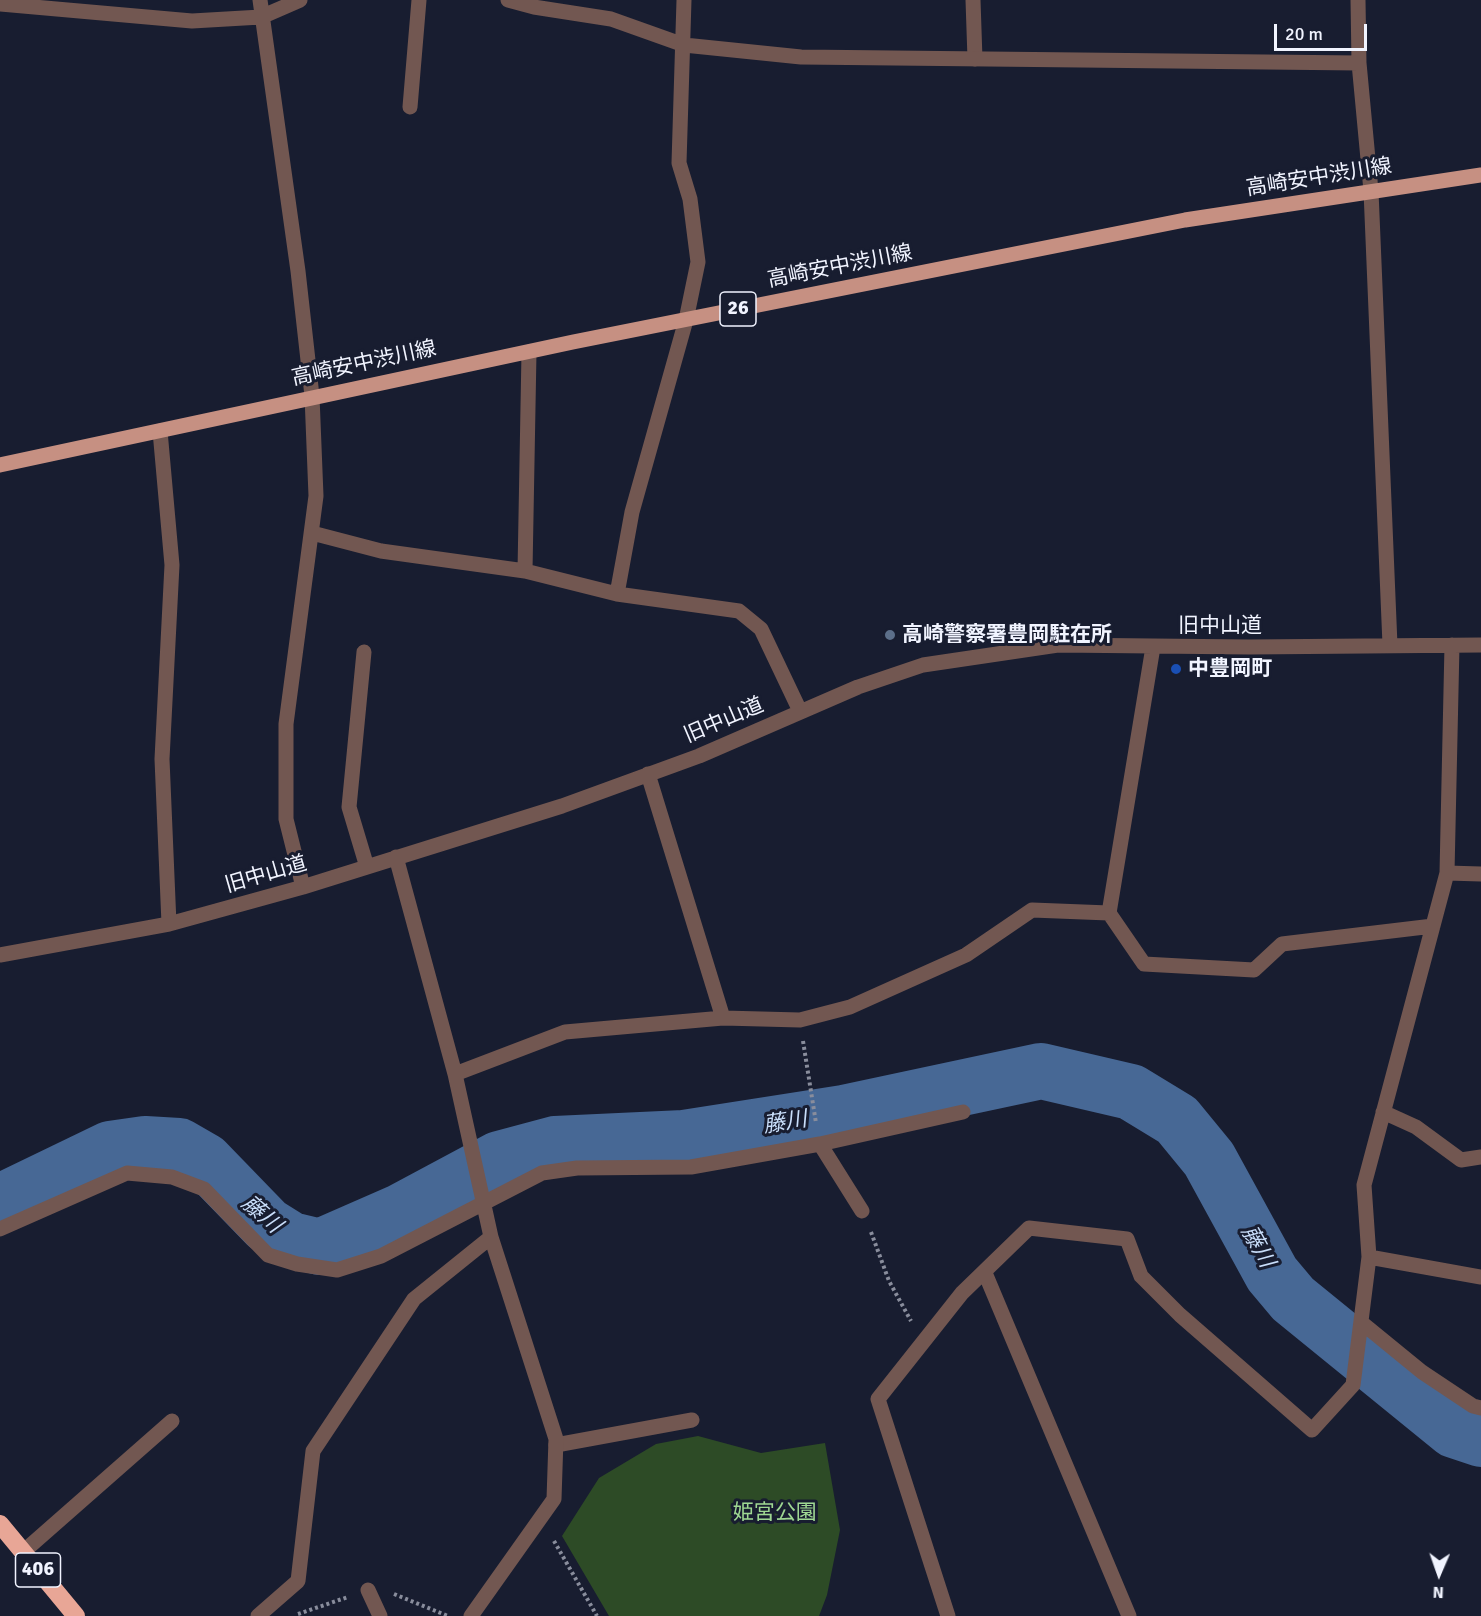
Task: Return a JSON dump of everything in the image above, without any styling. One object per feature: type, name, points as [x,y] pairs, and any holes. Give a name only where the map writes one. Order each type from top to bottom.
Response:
[{"type":"highway","name":"406","points":[[0,1524],[76,1616]]},
{"type":"main road","name":"高崎安中渋川線","points":[[0,465],[312,396],[1185,220],[1481,175]]},
{"type":"street","points":[[260,0],[298,271],[312,396],[316,496],[286,724],[286,819],[303,887]]},
{"type":"street","points":[[1,3],[192,21],[261,16],[300,0]]},
{"type":"street","points":[[410,107],[419,0]]},
{"type":"street","points":[[508,0],[534,7],[611,19],[684,45],[801,57],[1359,63]]},
{"type":"street","points":[[617,594],[632,512],[686,320],[698,262],[690,199],[679,163],[684,0]]},
{"type":"street","points":[[973,0],[975,59]]},
{"type":"street","points":[[1358,0],[1359,63],[1371,191],[1390,645]]},
{"type":"street","points":[[525,571],[529,352]]},
{"type":"street","points":[[160,431],[172,565],[162,759],[170,924]]},
{"type":"street","points":[[312,533],[381,551],[525,571],[617,594],[739,611],[761,629],[800,711]]},
{"type":"street","name":"旧中山道","points":[[0,955],[170,924],[303,887],[562,806],[699,756],[858,687],[922,665],[1058,645],[1153,647],[1481,645]]},
{"type":"street","points":[[948,1616],[878,1399],[962,1293],[1029,1228],[1127,1239],[1142,1276],[1180,1315],[1312,1430],[1353,1385],[1369,1257],[1364,1185],[1447,873],[1452,645]]},
{"type":"street","points":[[1153,647],[1109,913],[1144,964],[1254,970],[1282,944],[1433,926]]},
{"type":"street","points":[[364,652],[349,807],[367,867]]},
{"type":"street","points":[[648,774],[723,1018]]},
{"type":"street","points":[[396,857],[455,1074],[491,1236],[556,1439],[554,1499],[471,1616]]},
{"type":"street","points":[[1447,873],[1481,874]]},
{"type":"street","points":[[455,1074],[565,1032],[723,1018],[800,1020],[850,1007],[966,955],[1032,910],[1109,913]]},
{"type":"street","points":[[0,1229],[128,1173],[172,1177],[204,1189],[268,1256],[297,1264],[337,1270],[381,1256],[542,1173],[577,1168],[690,1167],[820,1144],[963,1112]]},
{"type":"street","points":[[1383,1112],[1416,1127],[1461,1160],[1481,1157]]},
{"type":"street","points":[[820,1144],[862,1211]]},
{"type":"street","points":[[258,1616],[298,1581],[313,1451],[414,1299],[491,1236]]},
{"type":"street","points":[[1369,1257],[1481,1277]]},
{"type":"street","points":[[985,1273],[1128,1616]]},
{"type":"street","points":[[1360,1331],[1473,1406],[1481,1408]]},
{"type":"street","points":[[556,1445],[693,1420]]},
{"type":"street","points":[[23,1552],[172,1421]]},
{"type":"street","points":[[368,1590],[380,1616]]},
{"type":"path","points":[[800,1020],[813,1101]]},
{"type":"path","points":[[862,1211],[889,1281],[912,1322],[907,1331]]},
{"type":"path","points":[[554,1544],[597,1616]]},
{"type":"green space","name":"姫宮公園","points":[[698,1436],[761,1453],[825,1443],[840,1530],[827,1595],[819,1616],[609,1616],[562,1536],[599,1478],[656,1444]]},
{"type":"waterway","name":"藤川","points":[[0,1202],[110,1149],[145,1144],[179,1146],[205,1161],[267,1225],[291,1240],[320,1247],[400,1212],[499,1159],[555,1144],[684,1138],[844,1113],[1041,1071],[1131,1092],[1177,1120],[1209,1159],[1272,1274],[1293,1299],[1454,1430],[1481,1439]]},
{"type":"place","name":"高崎警察署豊岡駐在所","points":[[890,635]]},
{"type":"place","name":"中豊岡町","points":[[1176,669]]}]
